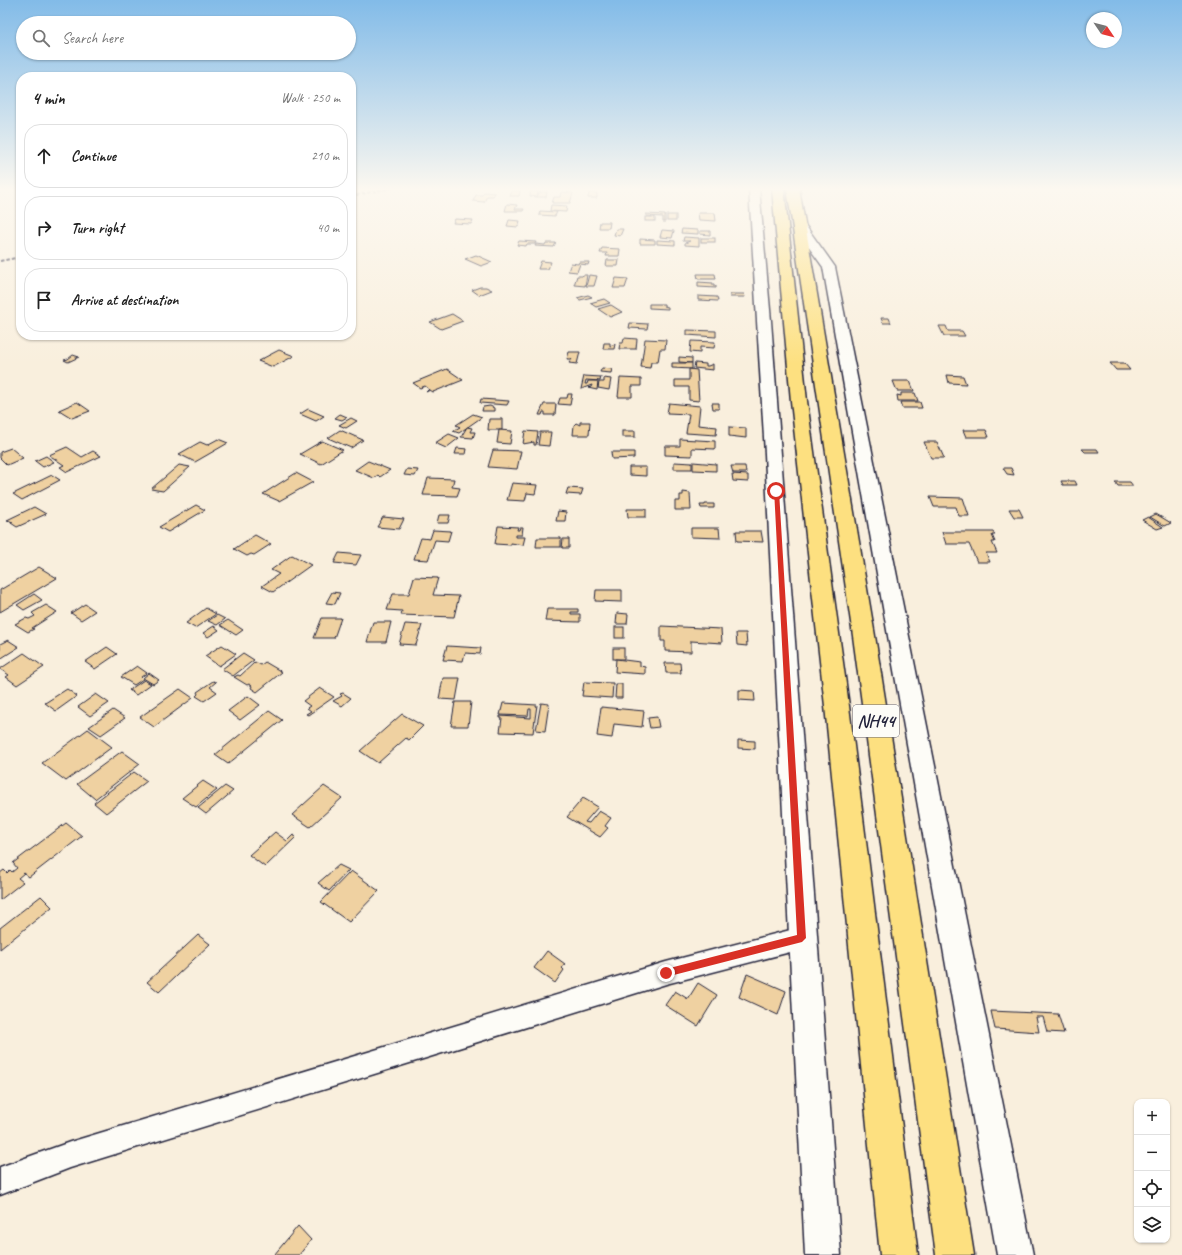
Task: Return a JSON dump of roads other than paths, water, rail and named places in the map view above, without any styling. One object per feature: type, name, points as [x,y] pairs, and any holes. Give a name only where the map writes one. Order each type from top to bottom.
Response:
[{"type":"highway","name":"NH44","points":[[784,247],[799,401],[837,706],[898,1255]]},
{"type":"highway","name":"NH44","points":[[802,247],[864,636],[955,1255]]},
{"type":"street","points":[[758,247],[776,483],[802,938],[823,1255]]},
{"type":"street","points":[[814,247],[829,267],[1015,1255]]},
{"type":"street","points":[[0,1181],[70,1155],[666,973],[802,938]]},
{"type":"railway","points":[[0,261],[16,258]]}]
